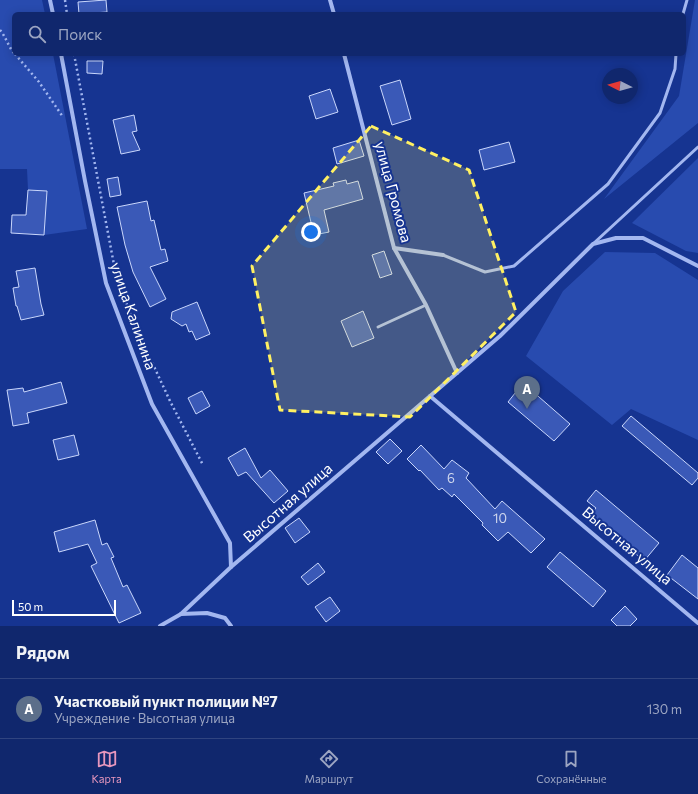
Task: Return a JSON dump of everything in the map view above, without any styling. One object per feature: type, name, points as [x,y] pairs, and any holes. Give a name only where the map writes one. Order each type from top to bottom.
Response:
[{"type":"street","points":[[50,0],[53,12]]},
{"type":"street","points":[[330,0],[333,12]]},
{"type":"street","name":"улица Калинина","points":[[61,56],[106,283],[152,404],[230,543],[231,567]]},
{"type":"street","name":"улица Громова","points":[[345,56],[394,248],[426,305],[457,373]]},
{"type":"street","points":[[593,244],[616,238],[643,238],[698,266]]},
{"type":"street","name":"Высотная улица","points":[[160,626],[181,614],[231,567],[500,336],[593,244]]},
{"type":"street","points":[[394,248],[443,255]]},
{"type":"street","name":"Высотная улица","points":[[430,396],[698,623]]},
{"type":"street","points":[[181,614],[207,613],[225,618],[231,626]]},
{"type":"lane","points":[[684,12],[687,0]]},
{"type":"lane","points":[[443,255],[485,272],[514,266],[608,184],[660,113],[675,69],[676,56]]},
{"type":"lane","points":[[593,244],[698,147]]},
{"type":"lane","points":[[378,328],[426,305]]},
{"type":"path","points":[[65,0],[67,12]]},
{"type":"path","points":[[0,30],[4,34],[9,47],[12,50]]},
{"type":"path","points":[[17,56],[39,82],[64,118]]},
{"type":"path","points":[[74,56],[115,270],[132,319],[170,401],[203,465]]},
{"type":"highlighted area","points":[[371,126],[469,170],[516,312],[410,417],[280,410],[252,266]]},
{"type":"shaded area","points":[[0,0],[42,0],[45,12],[12,12],[12,56],[53,56],[87,229],[44,235],[47,191],[28,190],[27,169],[0,169]]},
{"type":"shaded area","points":[[695,0],[698,0],[698,123],[604,199],[679,96]]},
{"type":"shaded area","points":[[698,158],[698,253],[686,251],[632,223]]},
{"type":"shaded area","points":[[605,252],[655,253],[698,280],[698,440],[631,409],[612,425],[526,356],[563,291]]},
{"type":"building","points":[[106,0],[107,12],[79,12],[78,2]]},
{"type":"building","points":[[87,61],[103,61],[102,74],[87,73]]},
{"type":"building","points":[[400,80],[411,119],[392,125],[380,86]]},
{"type":"building","points":[[330,89],[338,112],[316,119],[309,96]]},
{"type":"building","points":[[134,115],[137,131],[132,132],[140,150],[121,154],[113,120]]},
{"type":"building","points":[[359,140],[364,156],[337,164],[333,148]]},
{"type":"building","points":[[509,142],[515,162],[484,170],[479,150]]},
{"type":"building","points":[[118,177],[121,195],[110,197],[107,179]]},
{"type":"building","points":[[346,180],[347,184],[358,181],[363,199],[324,210],[329,232],[314,235],[304,193],[334,186],[333,183]]},
{"type":"building","points":[[28,190],[47,191],[44,235],[11,233],[12,215],[26,215]]},
{"type":"building","points":[[147,201],[151,221],[154,220],[161,250],[165,249],[168,261],[150,267],[166,299],[150,307],[133,272],[125,245],[117,207]]},
{"type":"building","points":[[384,251],[392,274],[380,278],[372,255]]},
{"type":"building","points":[[35,268],[44,315],[21,320],[16,306],[13,288],[19,287],[16,271]]},
{"type":"building","points":[[197,302],[210,334],[196,340],[192,331],[189,332],[186,324],[182,326],[171,319],[172,312]]},
{"type":"building","points":[[363,311],[374,338],[352,347],[341,321]]},
{"type":"building","points":[[61,382],[67,403],[27,413],[29,423],[13,426],[7,390],[23,388],[24,392]]},
{"type":"building","points":[[523,383],[570,424],[554,441],[508,402]]},
{"type":"building","points":[[202,391],[210,406],[196,414],[188,398]]},
{"type":"building","points":[[631,416],[698,473],[698,478],[692,485],[622,426]]},
{"type":"building","points":[[74,435],[79,455],[58,460],[53,440]]},
{"type":"building","points":[[390,439],[402,451],[388,464],[376,452]]},
{"type":"building","points":[[421,445],[444,469],[452,460],[469,473],[466,478],[495,509],[502,501],[545,539],[531,553],[508,532],[498,541],[482,525],[483,523],[454,494],[452,497],[442,488],[439,490],[407,459]]},
{"type":"building","points":[[245,448],[261,478],[270,470],[288,491],[274,503],[246,472],[238,476],[228,458]]},
{"type":"building","points":[[596,490],[659,543],[644,561],[590,515],[596,508],[587,501]]},
{"type":"building","points":[[299,518],[310,532],[295,543],[285,528]]},
{"type":"building","points":[[95,520],[102,545],[107,543],[114,557],[111,558],[123,587],[127,585],[141,613],[119,623],[91,566],[97,563],[88,544],[59,552],[54,532]]},
{"type":"building","points":[[560,552],[606,591],[593,607],[547,567]]},
{"type":"building","points":[[682,555],[698,568],[698,599],[667,575]]},
{"type":"building","points":[[318,563],[325,572],[308,585],[301,577]]},
{"type":"building","points":[[330,597],[340,611],[326,622],[315,607]]},
{"type":"building","points":[[625,606],[637,619],[630,626],[617,626],[611,620]]},
{"type":"place","name":"Участковый пункт полиции №7","points":[[527,409]]}]
